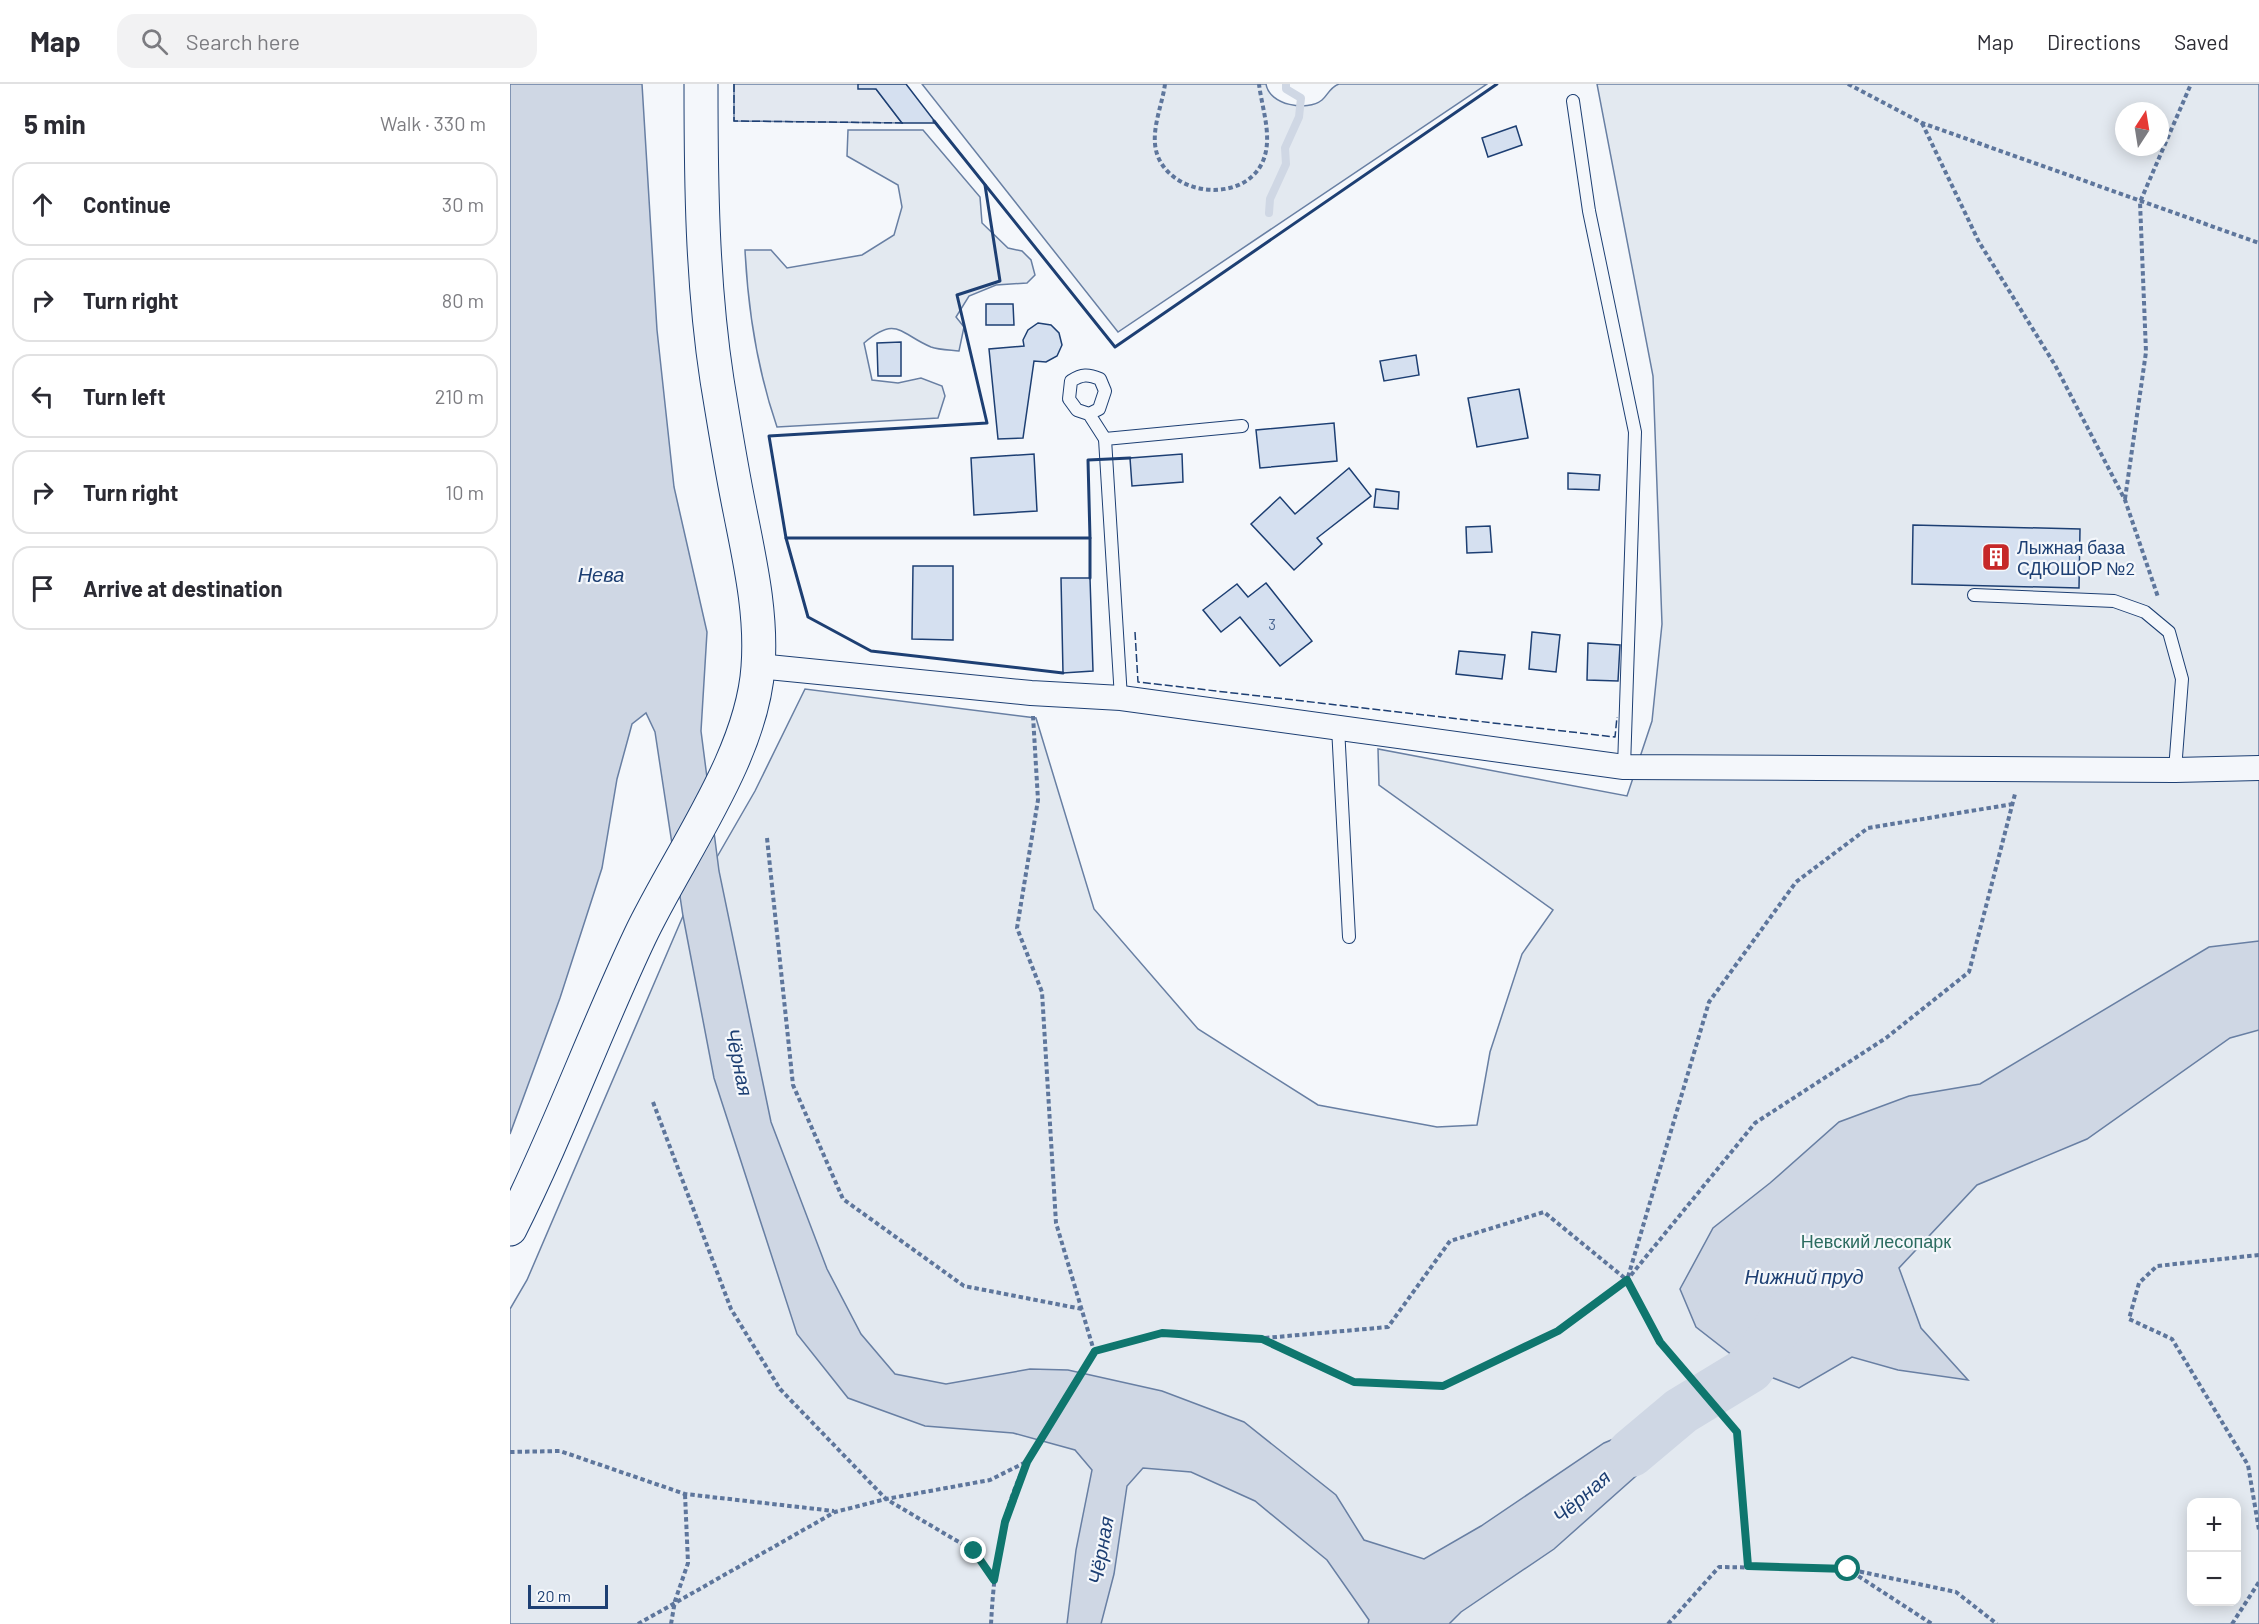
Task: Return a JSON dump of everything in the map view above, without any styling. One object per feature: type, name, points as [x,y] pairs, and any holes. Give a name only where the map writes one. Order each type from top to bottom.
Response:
[{"type":"main road","points":[[510,1229],[609,1003],[654,907],[718,788],[746,729],[758,666],[754,585],[717,378],[703,255],[701,84]]},
{"type":"street","points":[[758,666],[1031,693],[1121,698],[1624,766],[2021,767],[2175,770],[2259,768]]},
{"type":"lane","points":[[1573,101],[1589,211],[1635,432],[1624,766]]},
{"type":"lane","points":[[1089,414],[1104,439],[1121,698]]},
{"type":"lane","points":[[1104,439],[1242,426]]},
{"type":"lane","points":[[1974,595],[2114,601],[2145,612],[2169,632],[2182,679],[2175,770]]},
{"type":"lane","points":[[1338,728],[1349,937]]},
{"type":"path","points":[[1165,84],[1163,103],[1156,121],[1155,140],[1160,160],[1174,178],[1204,190],[1231,190],[1257,173],[1268,141],[1259,84]]},
{"type":"path","points":[[1848,84],[1922,123],[2259,243]]},
{"type":"path","points":[[2125,500],[2146,352],[2140,202],[2191,84]]},
{"type":"path","points":[[1922,123],[1979,242],[2055,365],[2125,500],[2169,632]]},
{"type":"path","points":[[1031,693],[1038,801],[1017,928],[1042,992],[1056,1223],[1095,1351]]},
{"type":"path","points":[[1262,1339],[1354,1382],[1443,1386],[1558,1331],[1627,1280],[1755,1123],[1886,1038],[1970,972],[2021,767]]},
{"type":"path","points":[[1627,1280],[1709,1002],[1796,882],[1868,828],[2013,804]]},
{"type":"path","points":[[767,838],[793,1085],[843,1199],[964,1286],[1082,1309]]},
{"type":"path","points":[[653,1102],[731,1309],[780,1389],[886,1499],[974,1551],[994,1580]]},
{"type":"path","points":[[992,1624],[994,1580],[1005,1522],[1027,1462],[1095,1351],[1162,1333],[1262,1339],[1388,1327],[1450,1241],[1544,1212],[1627,1280],[1660,1342],[1737,1432],[1748,1566]]},
{"type":"path","points":[[2259,1255],[2157,1266],[2139,1283],[2129,1319],[2172,1339],[2178,1348],[2248,1465],[2259,1530]]},
{"type":"path","points":[[510,1452],[560,1451],[685,1494],[835,1512]]},
{"type":"path","points":[[638,1624],[835,1512],[886,1499],[990,1480],[1027,1462]]},
{"type":"path","points":[[671,1624],[675,1601],[688,1563],[685,1494]]},
{"type":"path","points":[[1668,1624],[1719,1567],[1748,1566],[1848,1569],[1956,1592],[1997,1624]]},
{"type":"path","points":[[1848,1569],[1932,1624]]},
{"type":"path","points":[[2232,1624],[2259,1582]]},
{"type":"green space","points":[[922,84],[1266,84],[1274,97],[1281,101],[1307,106],[1322,100],[1331,89],[1339,84],[1487,84],[1118,332]]},
{"type":"green space","name":"Невский лесопарк","points":[[1597,84],[2259,84],[2259,1624],[510,1624],[510,1309],[527,1280],[683,916],[755,791],[805,689],[1036,718],[1094,909],[1198,1029],[1318,1105],[1437,1127],[1477,1125],[1490,1052],[1522,954],[1553,910],[1379,785],[1378,749],[1627,796],[1652,721],[1662,624],[1653,376]]},
{"type":"green space","points":[[848,130],[923,130],[980,197],[982,223],[1008,248],[1022,251],[1031,260],[1035,275],[1027,283],[996,285],[969,296],[956,317],[964,327],[959,351],[931,347],[905,333],[892,329],[884,330],[864,343],[872,380],[898,383],[921,378],[942,386],[945,396],[938,418],[777,427],[764,383],[755,340],[748,295],[745,250],[771,250],[787,268],[862,255],[894,235],[902,207],[898,185],[847,156]]},
{"type":"shaded area","points":[[734,84],[858,84],[876,89],[902,123],[734,121]]},
{"type":"water","name":"Нева","points":[[510,84],[642,84],[657,330],[674,487],[707,632],[701,731],[719,871],[771,1122],[827,1269],[861,1334],[895,1374],[946,1384],[1030,1369],[1068,1370],[1162,1391],[1244,1422],[1336,1495],[1364,1540],[1424,1559],[1481,1526],[1604,1443],[1681,1411],[1636,1476],[1554,1549],[1461,1612],[1449,1624],[1368,1624],[1369,1620],[1327,1560],[1255,1501],[1191,1472],[1143,1468],[1127,1486],[1114,1574],[1101,1624],[1067,1624],[1076,1550],[1092,1470],[1075,1450],[1013,1433],[925,1426],[848,1398],[797,1334],[714,1078],[683,916],[655,732],[646,713],[632,724],[617,779],[602,868],[560,998],[510,1134]]},
{"type":"water","name":"Нижний пруд","points":[[2259,941],[2259,1030],[2230,1038],[2087,1139],[1977,1185],[1899,1268],[1921,1328],[1968,1380],[1898,1370],[1852,1357],[1799,1388],[1750,1369],[1696,1327],[1680,1289],[1713,1228],[1770,1183],[1839,1122],[1909,1096],[1980,1084],[2209,947]]},
{"type":"building","points":[[858,84],[906,84],[936,123],[902,123],[876,89],[858,89]]},
{"type":"building","points":[[1516,126],[1522,145],[1488,157],[1482,138]]},
{"type":"building","points":[[986,304],[1013,304],[1014,325],[986,325]]},
{"type":"building","points":[[1038,323],[1051,325],[1059,333],[1062,345],[1057,356],[1046,362],[1034,361],[1023,438],[998,439],[989,349],[1024,346],[1023,340],[1028,330]]},
{"type":"building","points":[[901,342],[901,376],[878,376],[877,343]]},
{"type":"building","points":[[1416,355],[1419,375],[1384,381],[1380,361]]},
{"type":"building","points":[[1519,389],[1528,438],[1477,447],[1468,398]]},
{"type":"building","points":[[1334,423],[1337,461],[1260,468],[1256,430]]},
{"type":"building","points":[[1034,454],[1037,511],[974,515],[971,458]]},
{"type":"building","points":[[1182,454],[1183,482],[1132,486],[1130,458]]},
{"type":"building","points":[[1349,468],[1371,496],[1317,538],[1322,544],[1294,570],[1251,524],[1280,497],[1295,514]]},
{"type":"building","points":[[1568,473],[1600,475],[1599,490],[1568,489]]},
{"type":"building","points":[[1376,489],[1399,492],[1398,509],[1374,507]]},
{"type":"building","name":"Лыжная база СДЮШОР №2","points":[[1913,525],[2080,529],[2079,588],[1912,584]]},
{"type":"building","points":[[1490,526],[1492,552],[1467,553],[1466,527]]},
{"type":"building","points":[[913,566],[953,566],[953,640],[912,639]]},
{"type":"building","points":[[1061,578],[1090,578],[1093,671],[1063,673]]},
{"type":"building","points":[[1266,583],[1312,641],[1280,666],[1240,617],[1221,632],[1203,610],[1237,584],[1248,597]]},
{"type":"building","points":[[1532,632],[1560,635],[1556,672],[1529,669]]},
{"type":"building","points":[[1588,643],[1620,645],[1618,681],[1587,680]]},
{"type":"building","points":[[1459,651],[1505,655],[1502,679],[1456,674]]},
{"type":"waterway","points":[[1269,213],[1270,199],[1286,164],[1285,148],[1299,117],[1301,98],[1286,89],[1286,84]]},
{"type":"waterway","name":"Чёрная","points":[[1631,1453],[1681,1411],[1750,1369],[1787,1314]]},
{"type":"fence","points":[[734,84],[734,121],[906,123]]},
{"type":"fence","points":[[1135,632],[1138,682],[1615,737],[1617,717]]},
{"type":"wall","points":[[934,121],[1115,347],[1497,84]]},
{"type":"wall","points":[[985,185],[1000,281],[957,295],[987,423],[769,436],[786,538],[808,617],[871,651],[1063,673]]},
{"type":"wall","points":[[1090,538],[1088,460],[1130,458]]},
{"type":"wall","points":[[786,538],[1090,538],[1090,578]]},
{"type":"place","name":"Лыжная база СДЮШОР №2","points":[[1996,557]]},
{"type":"route","points":[[974,1551],[994,1580],[1005,1522],[1027,1462],[1095,1351],[1162,1333],[1262,1339],[1354,1382],[1443,1386],[1558,1331],[1627,1280],[1660,1342],[1737,1432],[1748,1566],[1848,1569]]}]
